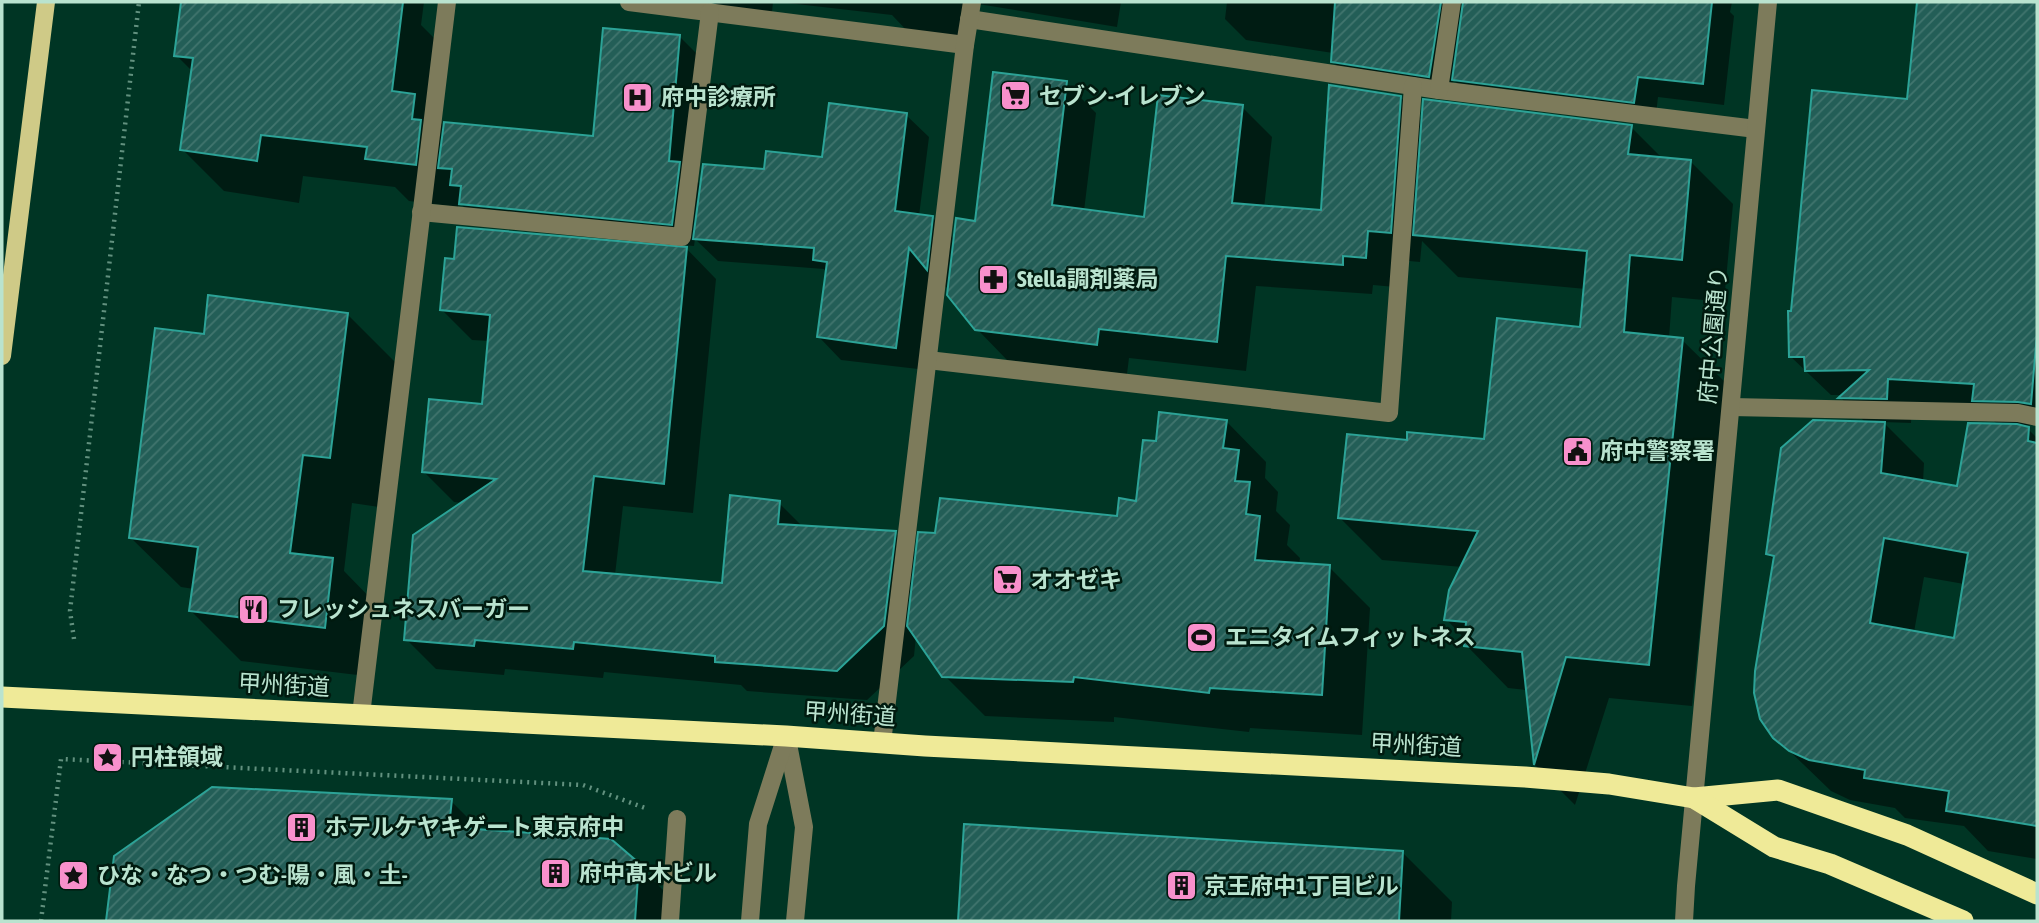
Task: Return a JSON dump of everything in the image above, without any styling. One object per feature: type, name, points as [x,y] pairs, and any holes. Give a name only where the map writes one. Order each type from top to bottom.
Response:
[{"type":"highway","name":"甲州街道","points":[[2,697],[786,736],[1525,777],[1609,784],[1694,798],[1778,790],[1907,835],[2037,894]]},
{"type":"highway","name":"甲州街道","points":[[1694,798],[1774,846],[1830,864],[1963,921]]},
{"type":"main road","points":[[2,356],[46,2]]},
{"type":"street","points":[[361,715],[447,2]]},
{"type":"street","points":[[629,2],[673,5],[965,45]]},
{"type":"street","points":[[1439,90],[1452,2]]},
{"type":"street","name":"府中公園通り","points":[[1684,921],[1768,2]]},
{"type":"street","points":[[882,743],[971,10],[1439,90],[1756,129]]},
{"type":"street","points":[[421,212],[682,237],[710,12]]},
{"type":"street","points":[[928,360],[1389,413],[1413,86]]},
{"type":"street","points":[[1731,407],[2018,414],[2037,417]]},
{"type":"street","points":[[750,921],[758,824],[786,736]]},
{"type":"street","points":[[786,736],[804,827],[795,921]]},
{"type":"street","points":[[670,921],[677,819]]},
{"type":"path","points":[[74,639],[70,611],[139,2]]},
{"type":"path","points":[[41,921],[61,759],[583,785],[677,819]]},
{"type":"building","points":[[181,2],[403,2],[392,91],[415,94],[412,119],[421,120],[416,165],[365,159],[367,147],[261,135],[257,161],[180,150],[193,58],[174,56]]},
{"type":"building","points":[[1335,2],[1441,2],[1429,77],[1331,62]]},
{"type":"building","points":[[1463,2],[1712,2],[1703,84],[1638,77],[1634,103],[1452,80]]},
{"type":"building","points":[[1917,2],[2037,2],[2037,334],[2031,404],[1972,401],[1974,384],[1888,379],[1887,399],[1838,398],[1869,370],[1805,371],[1804,357],[1789,357],[1788,311],[1791,311],[1812,90],[1907,99]]},
{"type":"building","points":[[603,28],[680,35],[669,161],[680,162],[672,225],[459,204],[461,186],[450,185],[452,169],[438,168],[444,122],[593,136]]},
{"type":"building","points":[[993,72],[1067,81],[1052,205],[1144,217],[1158,95],[1243,105],[1232,203],[1321,210],[1329,85],[1401,96],[1391,233],[1368,231],[1366,258],[1343,256],[1343,265],[1226,256],[1217,342],[1099,329],[1097,345],[975,330],[947,295],[956,218],[975,221]]},
{"type":"building","points":[[1423,99],[1632,125],[1628,154],[1691,160],[1682,260],[1630,255],[1624,332],[1683,338],[1649,665],[1566,657],[1534,765],[1522,652],[1464,646],[1466,622],[1444,620],[1449,590],[1478,531],[1338,518],[1347,434],[1407,440],[1407,432],[1484,439],[1497,318],[1580,327],[1587,251],[1413,235]]},
{"type":"building","points":[[829,103],[907,113],[895,211],[933,216],[927,270],[909,248],[896,348],[817,337],[827,262],[813,260],[814,248],[693,239],[703,164],[764,169],[766,151],[822,157]]},
{"type":"building","points":[[457,227],[687,247],[664,484],[594,476],[583,571],[722,583],[730,495],[780,501],[778,524],[896,531],[884,626],[837,671],[715,662],[715,656],[574,642],[573,649],[475,640],[474,646],[404,640],[413,535],[496,479],[422,472],[429,399],[482,404],[490,315],[440,310],[445,258],[454,259]]},
{"type":"building","points":[[208,295],[348,313],[330,458],[303,455],[290,553],[333,558],[325,628],[189,611],[198,547],[129,538],[155,328],[204,334]]},
{"type":"building","points":[[1159,412],[1227,420],[1223,448],[1239,450],[1235,481],[1250,482],[1246,514],[1260,516],[1255,560],[1330,565],[1322,695],[1210,688],[1209,693],[1074,677],[1073,682],[942,677],[907,626],[918,532],[935,533],[940,498],[1117,516],[1119,498],[1136,501],[1143,440],[1156,441]]},
{"type":"building","points":[[1813,420],[1885,422],[1881,473],[1957,486],[1968,423],[2017,424],[2029,427],[2028,441],[2037,443],[2037,826],[1946,811],[1949,791],[1864,778],[1865,770],[1809,760],[1789,751],[1773,738],[1760,719],[1754,693],[1755,671],[1774,556],[1766,554],[1781,448]],"holes":[[[1884,538],[1968,553],[1954,638],[1870,623]]]},
{"type":"building","points":[[212,787],[452,799],[449,827],[611,839],[639,863],[635,921],[106,921],[114,856]]},
{"type":"building","name":"京王府中1丁目ビル","points":[[964,824],[1403,851],[1399,921],[958,921]]},
{"type":"place","name":"セブン-イレブン","points":[[1016,96]]},
{"type":"place","name":"府中診療所","points":[[638,97]]},
{"type":"place","name":"Stella調剤薬局","points":[[994,279]]},
{"type":"place","name":"府中警察署","points":[[1577,451]]},
{"type":"place","name":"オオゼキ","points":[[1007,580]]},
{"type":"place","name":"フレッシュネスバーガー","points":[[254,609]]},
{"type":"place","name":"エニタイムフィットネス","points":[[1202,637]]},
{"type":"place","name":"円柱領域","points":[[108,757]]},
{"type":"place","name":"ホテルケヤキゲート東京府中","points":[[302,827]]},
{"type":"place","name":"府中髙木ビル","points":[[556,873]]},
{"type":"place","name":"ひな・なつ・つむ-陽・風・土-","points":[[74,875]]},
{"type":"place","name":"京王府中1丁目ビル","points":[[1181,886]]}]
